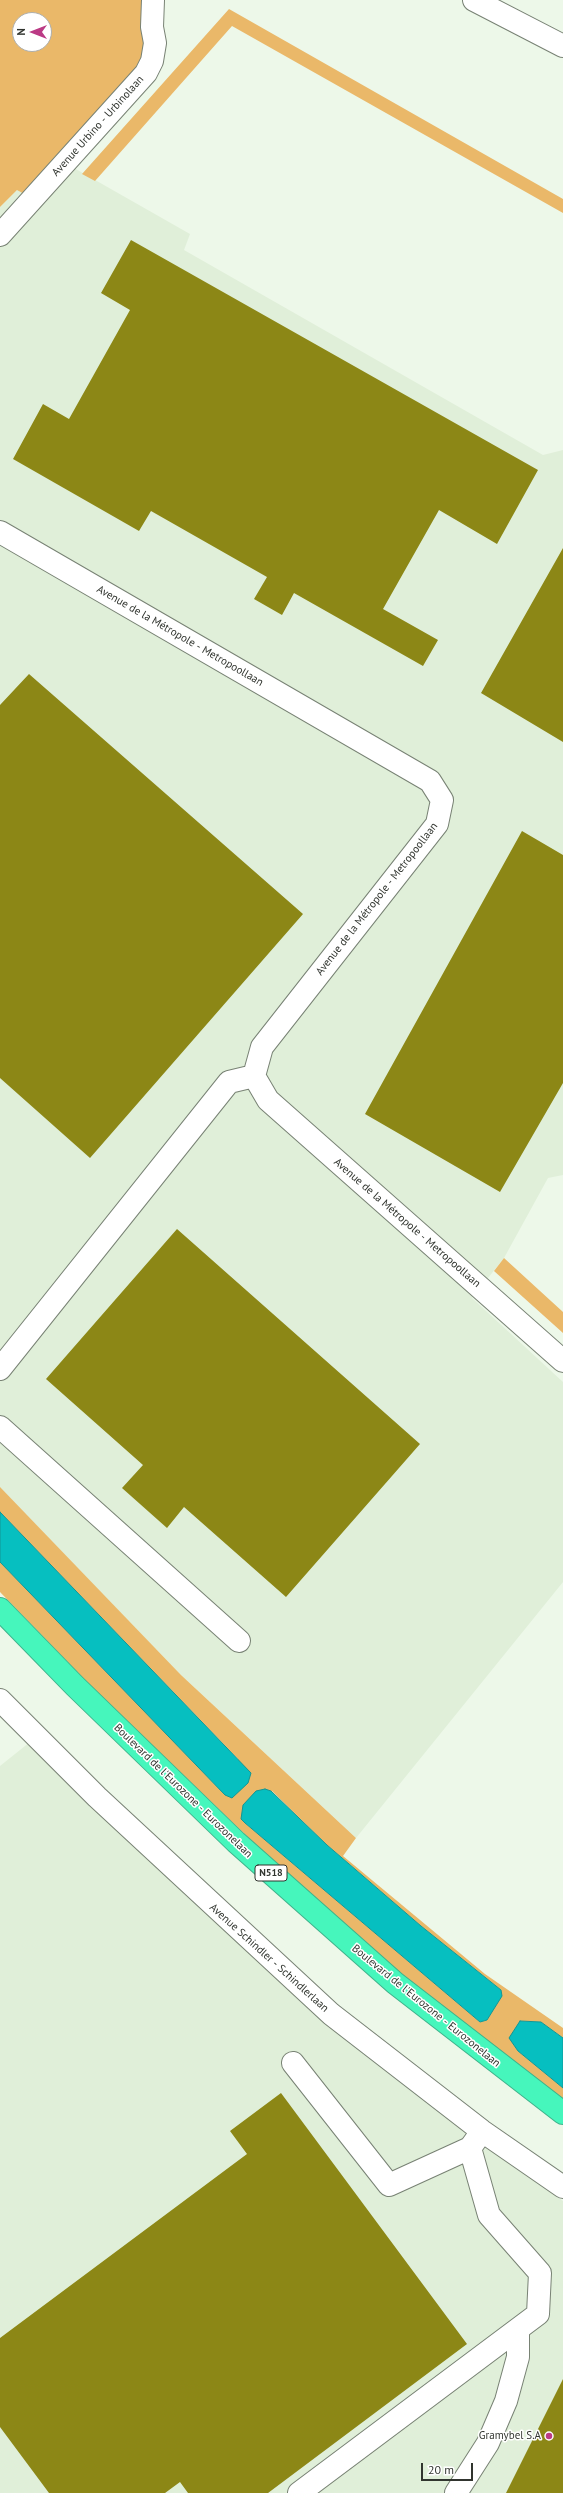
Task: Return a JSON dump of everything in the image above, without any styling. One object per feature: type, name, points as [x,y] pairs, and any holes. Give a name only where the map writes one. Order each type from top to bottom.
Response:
[{"type":"highway","name":"Boulevard de l'Eurozone - Eurozonelaan","points":[[0,1609],[80,1692],[236,1842],[395,1983],[563,2113]]},
{"type":"street","name":"Avenue Urbino - Urbinolaan","points":[[0,235],[146,73],[152,60],[155,43],[152,27],[154,0]]},
{"type":"street","points":[[474,0],[563,46]]},
{"type":"street","name":"Avenue de la Métropole - Metropoollaan","points":[[0,532],[430,781],[442,800],[437,824],[262,1046],[254,1076],[268,1100],[563,1361]]},
{"type":"street","points":[[0,1369],[229,1082],[254,1076]]},
{"type":"street","points":[[0,1427],[239,1641]]},
{"type":"street","name":"Avenue Schindler - Schindlerlaan","points":[[0,1700],[97,1797],[264,1954],[476,2140],[563,2187]]},
{"type":"street","points":[[293,2063],[389,2185],[476,2140],[489,2215],[540,2273],[538,2314],[299,2493]]},
{"type":"street","points":[[456,2493],[488,2443],[506,2401],[518,2357],[518,2329]]},
{"type":"shaded area","points":[[0,0],[145,0],[147,47],[143,65],[28,196],[17,190],[0,207]]},
{"type":"shaded area","points":[[229,9],[563,199],[563,213],[232,26],[95,181],[82,174]]},
{"type":"shaded area","points":[[74,168],[190,234],[184,250],[543,455],[563,450],[563,1175],[548,1178],[504,1258],[472,1298],[563,1382],[563,1582],[356,1838],[181,1675],[0,1488],[0,207],[17,190]]},
{"type":"shaded area","points":[[504,1258],[563,1312],[563,1333],[494,1271]]},
{"type":"shaded area","points":[[0,1487],[181,1675],[356,1838],[343,1856],[485,1974],[563,2028],[563,2038],[541,2022],[520,2021],[518,2051],[563,2088],[563,2099],[398,1971],[253,1842],[90,1685],[0,1592],[0,1562],[225,1795],[238,1759],[0,1512]],"holes":[[[272,1791],[327,1845],[421,1926],[501,1990],[487,2020],[480,2022],[245,1823]]]},
{"type":"shaded area","points":[[30,1742],[433,2105],[563,2201],[563,2493],[0,2493],[0,1766]]},
{"type":"water","points":[[0,1512],[251,1773],[248,1783],[232,1798],[225,1795],[0,1562]]},
{"type":"water","points":[[265,1789],[271,1791],[327,1845],[421,1926],[501,1990],[502,1996],[487,2020],[480,2022],[241,1819],[243,1805],[256,1791]]},
{"type":"water","points":[[520,2021],[541,2022],[563,2038],[563,2088],[518,2051],[509,2038]]},
{"type":"building","points":[[131,240],[538,470],[497,544],[439,510],[383,609],[438,640],[423,666],[294,593],[282,615],[254,599],[267,577],[151,511],[139,531],[13,459],[43,404],[69,419],[130,310],[101,293]]},
{"type":"building","points":[[563,548],[563,742],[481,693]]},
{"type":"building","points":[[29,674],[303,914],[90,1158],[0,1078],[0,705]]},
{"type":"building","points":[[522,831],[563,855],[563,1083],[500,1192],[365,1114]]},
{"type":"building","points":[[177,1229],[420,1444],[286,1597],[184,1507],[167,1528],[122,1488],[143,1465],[46,1379]]},
{"type":"building","points":[[281,2093],[467,2344],[268,2493],[188,2493],[180,2482],[165,2493],[49,2493],[0,2427],[0,2338],[247,2154],[230,2131]]},
{"type":"building","name":"Gramybel S.A","points":[[563,2379],[563,2493],[506,2493]]},
{"type":"place","name":"Gramybel S.A","points":[[549,2436]]}]
